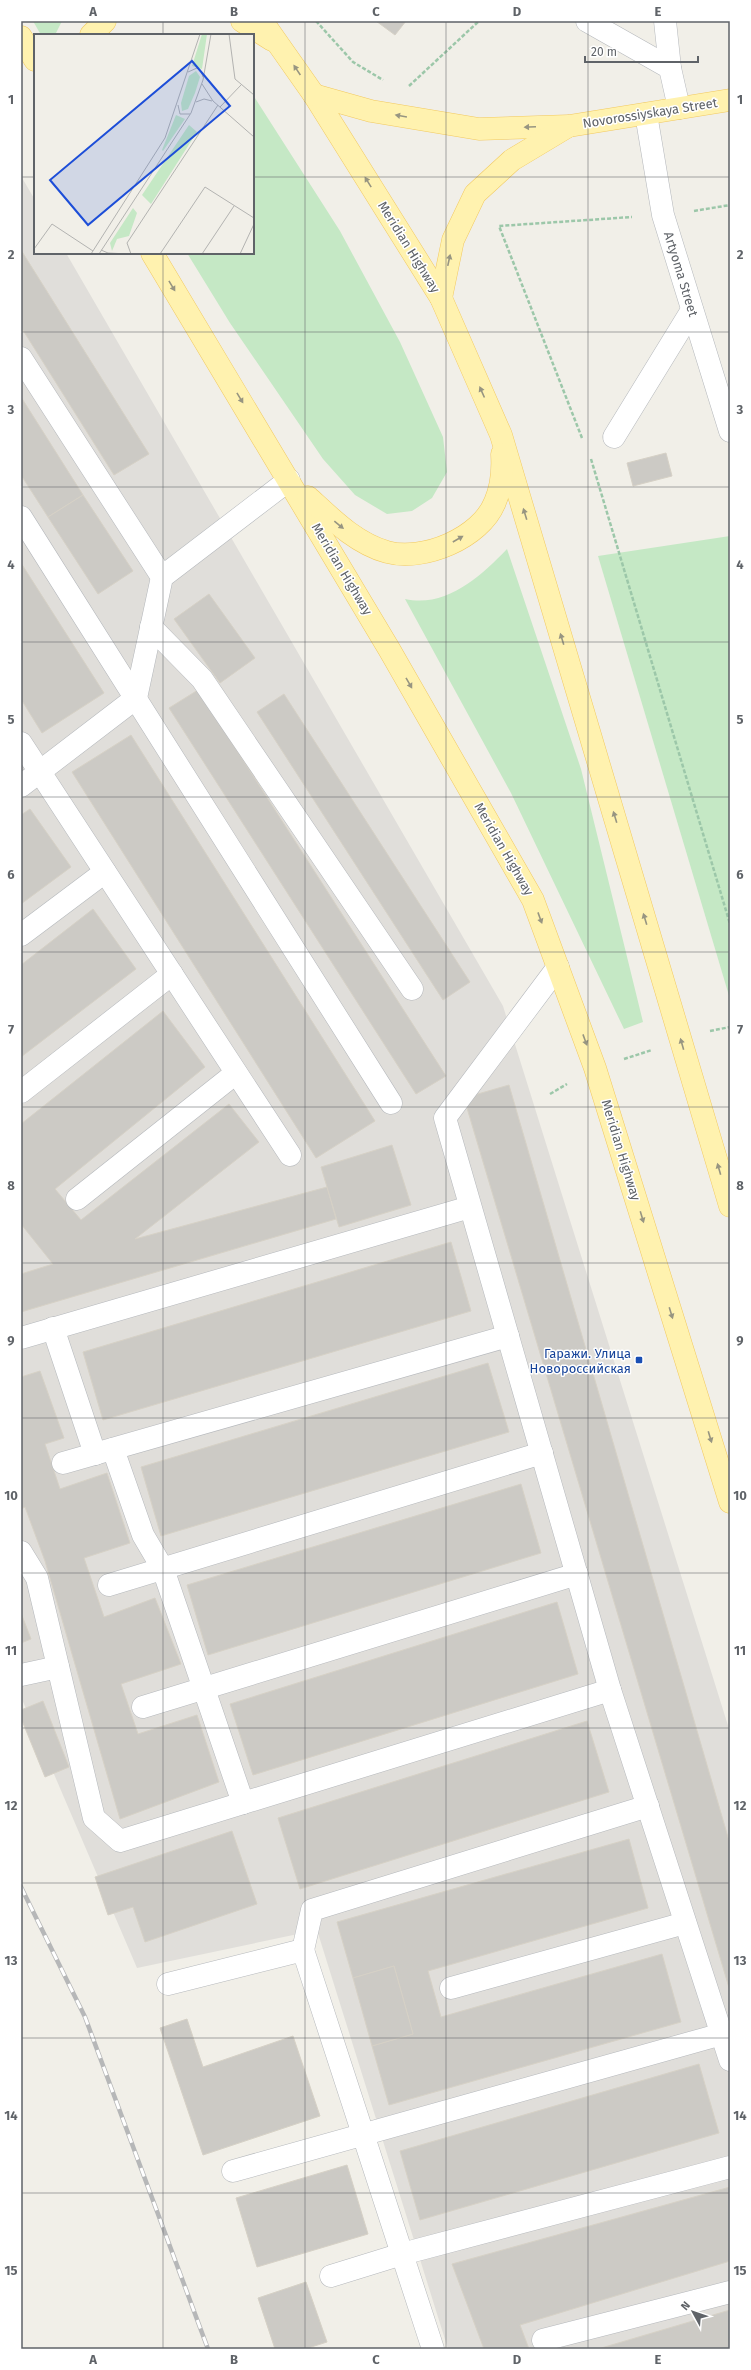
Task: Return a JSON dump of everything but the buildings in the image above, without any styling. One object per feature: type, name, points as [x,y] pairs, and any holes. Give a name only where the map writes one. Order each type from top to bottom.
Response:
[{"type":"main road","points":[[92,34],[105,21]]},
{"type":"main road","points":[[242,21],[280,45]]},
{"type":"main road","name":"Meridian Highway","points":[[262,21],[314,95],[441,298],[501,435],[730,1206]]},
{"type":"main road","points":[[21,37],[34,58]]},
{"type":"main road","name":"Novorossiyskaya Street","points":[[314,95],[371,111],[479,129],[569,126],[730,100]]},
{"type":"main road","points":[[441,298],[453,240],[475,194],[512,160],[569,126]]},
{"type":"main road","name":"Meridian Highway","points":[[153,254],[289,480],[533,900],[595,1068],[730,1502]]},
{"type":"main road","points":[[289,480],[329,516],[368,544],[387,552],[405,554],[424,552],[445,546],[465,535],[484,520],[495,502],[500,482],[502,462],[501,435]]},
{"type":"street","points":[[587,21],[670,68]]},
{"type":"street","points":[[665,21],[670,68],[679,108]]},
{"type":"street","name":"Artyoma Street","points":[[646,114],[663,215],[730,431]]},
{"type":"street","points":[[614,437],[692,310]]},
{"type":"street","points":[[21,358],[162,577]]},
{"type":"street","points":[[21,786],[136,698],[162,577],[289,480]]},
{"type":"street","points":[[21,516],[391,1103]]},
{"type":"street","points":[[151,627],[202,679],[412,989]]},
{"type":"street","points":[[21,743],[290,1155]]},
{"type":"street","points":[[21,934],[105,872]]},
{"type":"street","points":[[558,967],[445,1118],[610,1690],[730,2060]]},
{"type":"street","points":[[21,1092],[172,974]]},
{"type":"street","points":[[77,1199],[236,1073]]},
{"type":"street","points":[[21,1338],[470,1207]]},
{"type":"street","points":[[53,1328],[104,1451],[143,1535],[163,1569],[243,1803]]},
{"type":"street","points":[[63,1463],[508,1336]]},
{"type":"street","points":[[109,1585],[542,1452]]},
{"type":"street","points":[[21,1552],[36,1578],[94,1818],[120,1841],[610,1690]]},
{"type":"street","points":[[143,1708],[577,1574]]},
{"type":"street","points":[[21,1675],[58,1667]]},
{"type":"street","points":[[433,2349],[303,1950],[312,1910],[648,1806]]},
{"type":"street","points":[[451,1988],[685,1923]]},
{"type":"street","points":[[168,1984],[303,1950]]},
{"type":"street","points":[[233,2171],[722,2034]]},
{"type":"street","points":[[331,2276],[402,2254],[730,2168]]},
{"type":"street","points":[[543,2340],[730,2292]]},
{"type":"path","points":[[316,21],[354,62],[384,81]]},
{"type":"path","points":[[408,88],[480,21]]},
{"type":"path","points":[[585,444],[499,226],[663,215],[730,205]]},
{"type":"path","points":[[590,458],[730,924]]},
{"type":"shaded area","points":[[21,176],[34,198],[34,254],[67,254],[503,1006],[730,1732],[730,2349],[448,2349],[317,1930],[137,1968],[21,1697]]},
{"type":"green space","points":[[33,21],[62,21],[56,34],[40,34]]},
{"type":"green space","points":[[254,97],[340,231],[400,342],[443,437],[447,472],[432,498],[412,511],[387,514],[355,495],[323,459],[230,323],[188,254],[254,254]]},
{"type":"green space","points":[[730,536],[730,999],[598,556]]},
{"type":"green space","points":[[507,549],[581,769],[643,1022],[624,1029],[511,793],[405,599],[420,601],[448,595],[474,579],[497,560]]},
{"type":"railway","points":[[21,1887],[85,2017],[208,2349]]},
{"type":"place","name":"Гаражи. Улица Новороссийская","points":[[639,1360]]}]
